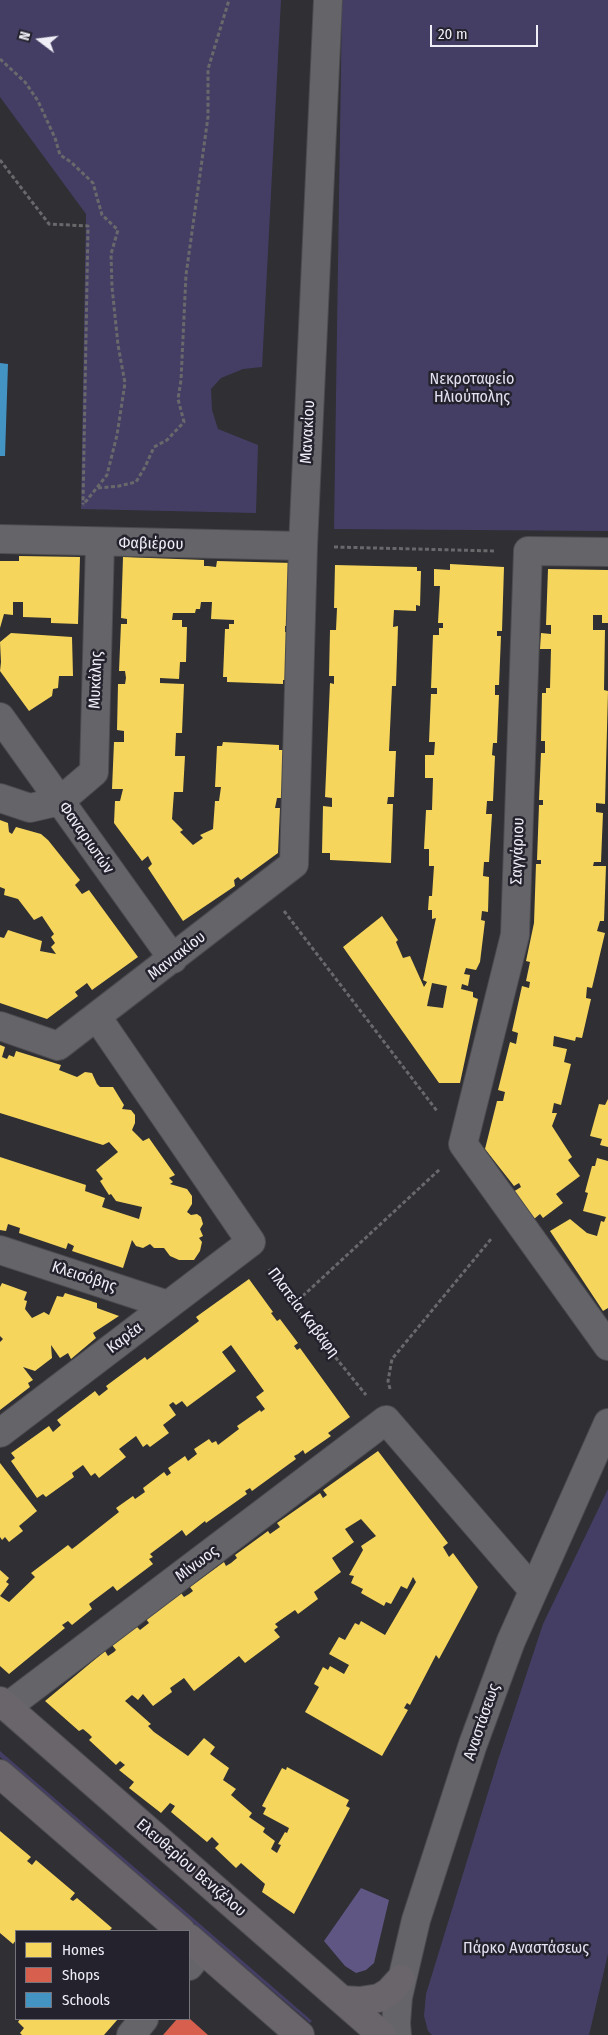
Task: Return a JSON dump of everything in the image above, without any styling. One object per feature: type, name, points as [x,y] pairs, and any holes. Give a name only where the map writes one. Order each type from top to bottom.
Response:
[{"type":"main road","name":"Ελευθερίου Βενιζέλου","points":[[4,1704],[382,2035]]},
{"type":"main road","points":[[0,1774],[180,1930]]},
{"type":"main road","points":[[193,1951],[300,2035]]},
{"type":"main road","points":[[343,2000],[360,2001],[379,1998],[389,1992],[401,1978]]},
{"type":"street","name":"Μανακίου","points":[[294,864],[303,546],[328,0]]},
{"type":"street","name":"Φαβιέρου","points":[[0,539],[303,546]]},
{"type":"street","name":"Μυκάλης","points":[[60,800],[94,772],[91,542]]},
{"type":"street","points":[[528,551],[608,552]]},
{"type":"street","name":"Σαγγάριου","points":[[463,1144],[515,935],[528,551]]},
{"type":"street","name":"Φαναριωτών","points":[[0,717],[172,959]]},
{"type":"street","points":[[0,798],[30,808],[60,800]]},
{"type":"street","name":"Μανιακίου","points":[[0,1026],[58,1046],[294,864]]},
{"type":"street","points":[[97,1017],[250,1242]]},
{"type":"street","points":[[463,1144],[608,1346]]},
{"type":"street","name":"Καρέα","points":[[0,1433],[250,1242]]},
{"type":"street","name":"Κλεισόβης","points":[[0,1250],[168,1305]]},
{"type":"street","points":[[389,1408],[534,1590]]},
{"type":"street","name":"Μίνωος","points":[[4,1704],[389,1408]]},
{"type":"street","name":"Αναστάσεως","points":[[397,2035],[396,2023],[401,1978],[416,1920],[473,1744],[511,1642],[608,1422]]},
{"type":"street","points":[[131,2035],[143,2020]]},
{"type":"path","points":[[98,488],[136,482],[154,447],[167,440],[184,422],[178,399],[182,380],[186,275],[208,117],[208,69],[228,0]]},
{"type":"path","points":[[0,58],[25,82],[38,101],[55,138],[60,155],[71,162],[93,183],[102,214],[118,230],[111,254],[112,287],[118,345],[125,383],[117,435],[107,475],[83,505]]},
{"type":"path","points":[[0,160],[49,224],[88,226],[83,505],[91,542]]},
{"type":"path","points":[[303,546],[528,551]]},
{"type":"path","points":[[265,887],[463,1144],[445,1165],[293,1305]]},
{"type":"path","points":[[389,1408],[388,1381],[392,1359],[512,1214]]},
{"type":"path","name":"Πλατεία Καβάφη","points":[[250,1242],[293,1305],[389,1408]]},
{"type":"green space","points":[[0,0],[281,0],[262,367],[243,369],[221,378],[211,389],[212,410],[218,429],[258,445],[256,513],[81,509],[86,214],[0,97]]},
{"type":"green space","name":"Νεκροταφείο Ηλιούπολης","points":[[342,0],[608,0],[608,531],[334,529]]},
{"type":"green space","name":"Πάρκο Αναστάσεως","points":[[608,1489],[608,1954],[589,2035],[432,2035],[428,2031],[424,2016],[426,1994],[498,1760],[543,1624]]},
{"type":"green space","points":[[0,1751],[312,2021],[310,2023],[0,1757]]},
{"type":"shaded area","points":[[361,1888],[389,1900],[374,1963],[366,1970],[356,1973],[345,1966],[324,1941]]},
{"type":"building: Homes","points":[[19,556],[80,557],[78,624],[51,623],[51,618],[23,617],[23,602],[13,602],[13,615],[4,614],[0,628],[0,561],[19,561]]},
{"type":"building: Homes","points":[[123,557],[204,560],[204,566],[216,567],[217,561],[293,563],[291,626],[285,626],[285,632],[289,632],[288,680],[283,680],[283,684],[227,682],[227,677],[223,677],[225,629],[229,629],[229,624],[234,624],[234,620],[211,619],[212,602],[201,602],[200,609],[196,609],[195,613],[173,613],[172,620],[182,620],[182,627],[187,627],[186,662],[180,662],[179,679],[160,678],[160,683],[184,684],[182,733],[176,733],[175,756],[185,756],[183,792],[174,792],[172,819],[183,830],[180,832],[193,845],[203,838],[200,835],[213,829],[215,801],[219,801],[221,787],[215,787],[217,746],[222,746],[223,742],[279,745],[279,750],[285,750],[283,798],[277,798],[275,808],[280,808],[278,853],[241,880],[238,877],[234,880],[235,886],[183,921],[148,868],[152,864],[148,856],[142,861],[114,823],[115,801],[120,801],[123,789],[112,789],[114,742],[124,742],[124,731],[117,730],[118,684],[125,684],[126,678],[125,671],[119,671],[121,624],[127,624],[127,619],[121,618]]},
{"type":"building: Homes","points":[[450,564],[504,567],[502,631],[497,631],[497,636],[501,636],[499,685],[495,685],[495,695],[499,695],[497,743],[493,743],[492,755],[495,756],[493,801],[487,801],[486,814],[492,814],[489,862],[484,862],[483,876],[489,877],[488,912],[482,911],[481,920],[485,921],[480,962],[476,970],[466,968],[464,974],[470,975],[468,986],[462,984],[461,989],[473,992],[473,997],[478,999],[460,1083],[439,1083],[343,947],[382,916],[398,940],[396,942],[403,958],[410,956],[424,987],[427,982],[423,980],[436,918],[432,919],[432,910],[428,910],[429,896],[432,896],[434,866],[429,866],[429,849],[424,849],[426,810],[432,810],[433,778],[425,778],[425,755],[434,755],[435,742],[429,742],[431,694],[437,694],[437,688],[431,688],[433,635],[439,635],[439,628],[443,628],[443,623],[438,623],[440,586],[434,586],[434,569],[450,570]],"holes":[[[432,983],[447,986],[443,1008],[427,1006]]]},
{"type":"building: Homes","points":[[335,565],[417,567],[417,571],[421,571],[420,606],[416,605],[416,611],[394,610],[393,627],[398,626],[396,686],[392,686],[389,751],[396,751],[394,797],[388,797],[387,804],[393,804],[391,863],[330,860],[330,853],[322,853],[323,806],[332,807],[332,798],[325,797],[330,683],[334,684],[334,676],[329,676],[330,630],[336,630],[337,608],[334,608]]},
{"type":"building: Homes","points":[[548,569],[608,570],[608,623],[602,623],[602,615],[593,615],[593,630],[605,630],[604,690],[608,691],[605,804],[596,803],[596,812],[603,813],[601,862],[594,862],[593,866],[606,866],[604,921],[600,921],[597,931],[605,933],[592,988],[587,987],[586,998],[591,999],[582,1038],[576,1037],[575,1041],[554,1036],[553,1046],[567,1049],[564,1062],[571,1064],[561,1105],[554,1103],[552,1113],[557,1113],[552,1126],[572,1157],[568,1160],[580,1176],[556,1194],[563,1203],[543,1218],[540,1214],[534,1219],[513,1192],[521,1187],[519,1183],[514,1186],[485,1149],[497,1101],[503,1101],[505,1092],[498,1090],[510,1042],[516,1044],[518,1033],[512,1031],[522,986],[529,988],[530,982],[526,981],[530,962],[526,961],[534,923],[536,864],[541,864],[541,860],[537,860],[539,805],[543,805],[543,800],[539,800],[541,753],[545,753],[545,741],[541,741],[542,693],[546,693],[546,688],[550,688],[551,649],[540,649],[541,633],[551,634],[551,625],[546,625]]},
{"type":"building: Homes","points":[[11,633],[72,637],[73,676],[59,676],[58,688],[53,689],[52,696],[29,711],[0,671],[0,642]]},
{"type":"building: Homes","points":[[0,820],[8,823],[9,832],[12,834],[16,827],[41,834],[48,840],[80,880],[75,885],[82,894],[89,890],[138,957],[92,990],[87,983],[75,992],[78,996],[47,1019],[0,1003],[0,937],[4,938],[8,930],[42,941],[40,951],[56,954],[51,947],[55,943],[51,937],[54,934],[42,916],[34,920],[18,899],[4,895],[5,889],[0,887]]},
{"type":"building: Homes","points":[[0,1045],[5,1047],[2,1057],[7,1059],[9,1055],[14,1057],[16,1051],[61,1065],[59,1070],[77,1077],[85,1072],[92,1073],[100,1087],[113,1087],[124,1105],[122,1109],[131,1110],[135,1115],[135,1123],[132,1130],[143,1141],[149,1138],[175,1175],[169,1178],[173,1182],[170,1184],[187,1189],[192,1196],[192,1204],[187,1212],[201,1217],[203,1224],[200,1229],[203,1236],[199,1238],[202,1242],[200,1251],[194,1260],[179,1260],[170,1256],[164,1248],[154,1248],[150,1244],[143,1248],[136,1246],[132,1240],[123,1268],[72,1251],[74,1246],[68,1243],[66,1249],[19,1233],[20,1228],[8,1224],[6,1231],[0,1230],[0,1157],[86,1185],[85,1191],[105,1198],[102,1207],[139,1219],[142,1207],[116,1201],[111,1194],[109,1195],[100,1181],[103,1179],[96,1170],[118,1152],[109,1142],[103,1145],[0,1113]]},
{"type":"building: Homes","points":[[608,1099],[608,1147],[600,1145],[602,1139],[590,1136],[599,1104],[605,1105]]},
{"type":"building: Homes","points":[[597,1158],[608,1161],[608,1308],[603,1311],[550,1231],[570,1219],[587,1233],[597,1236],[601,1221],[604,1222],[606,1217],[583,1211],[588,1193],[585,1192],[592,1166],[595,1166]]},
{"type":"building: Homes","points":[[249,1279],[273,1312],[271,1313],[277,1321],[280,1319],[298,1343],[294,1346],[297,1350],[300,1348],[350,1417],[328,1433],[331,1436],[305,1454],[303,1450],[294,1456],[296,1459],[252,1491],[250,1488],[245,1491],[247,1494],[206,1523],[205,1521],[186,1536],[182,1530],[150,1554],[153,1557],[149,1559],[153,1564],[117,1591],[113,1586],[89,1604],[92,1609],[72,1625],[68,1621],[62,1625],[65,1628],[9,1674],[0,1666],[0,1596],[9,1602],[35,1577],[31,1573],[68,1545],[72,1549],[76,1546],[119,1512],[116,1508],[133,1496],[135,1499],[145,1492],[143,1488],[164,1472],[167,1476],[171,1473],[168,1468],[185,1456],[188,1461],[197,1454],[194,1449],[209,1439],[212,1443],[216,1441],[218,1445],[239,1429],[237,1426],[260,1410],[261,1412],[265,1409],[256,1397],[264,1391],[231,1345],[222,1352],[236,1371],[187,1407],[182,1401],[176,1405],[173,1402],[169,1405],[176,1415],[163,1425],[169,1433],[150,1447],[147,1444],[143,1447],[136,1436],[119,1449],[126,1457],[99,1478],[95,1473],[91,1476],[83,1465],[72,1473],[74,1477],[46,1497],[43,1494],[37,1498],[11,1461],[15,1458],[11,1453],[49,1426],[53,1432],[61,1425],[57,1420],[95,1391],[99,1396],[108,1389],[106,1386],[145,1357],[147,1360],[199,1321],[196,1317]]},
{"type":"building: Homes","points":[[2,1283],[27,1292],[24,1300],[27,1301],[25,1309],[32,1318],[44,1312],[49,1315],[57,1296],[63,1297],[65,1293],[97,1303],[97,1308],[119,1316],[93,1333],[96,1338],[71,1359],[68,1353],[60,1358],[51,1345],[52,1358],[35,1371],[23,1367],[33,1380],[28,1383],[30,1387],[0,1410],[0,1342],[3,1339],[0,1336],[0,1287]]},
{"type":"building: Homes","points":[[378,1451],[448,1543],[443,1547],[449,1557],[453,1553],[478,1587],[439,1659],[436,1655],[410,1705],[407,1703],[404,1708],[408,1710],[382,1756],[305,1712],[319,1687],[314,1684],[323,1667],[328,1670],[330,1666],[344,1674],[349,1665],[329,1654],[339,1637],[345,1640],[355,1623],[359,1625],[361,1621],[385,1635],[416,1582],[413,1577],[407,1589],[401,1586],[391,1604],[386,1602],[384,1606],[361,1593],[363,1589],[351,1583],[354,1576],[349,1575],[363,1550],[361,1546],[376,1536],[361,1519],[345,1529],[354,1542],[332,1558],[341,1572],[314,1592],[318,1599],[298,1614],[295,1610],[275,1624],[278,1627],[274,1630],[280,1637],[245,1663],[239,1656],[194,1691],[184,1678],[170,1688],[172,1692],[153,1706],[143,1694],[138,1700],[132,1695],[125,1701],[151,1724],[148,1726],[154,1732],[188,1756],[204,1738],[215,1747],[210,1754],[229,1768],[223,1780],[236,1789],[231,1795],[252,1813],[249,1817],[265,1828],[263,1832],[275,1841],[271,1849],[277,1853],[281,1845],[278,1844],[289,1828],[263,1814],[266,1808],[262,1806],[282,1768],[286,1770],[287,1767],[349,1800],[346,1806],[350,1808],[294,1914],[262,1892],[265,1884],[241,1863],[236,1868],[215,1848],[219,1844],[212,1837],[207,1842],[171,1812],[175,1806],[170,1803],[161,1813],[129,1788],[134,1782],[119,1770],[125,1765],[120,1761],[116,1765],[89,1740],[92,1737],[89,1734],[83,1729],[79,1731],[45,1701],[105,1651],[108,1656],[114,1652],[116,1650],[112,1645],[136,1626],[140,1630],[149,1623],[146,1619],[181,1593],[184,1597],[189,1594],[193,1591],[190,1587],[224,1562],[226,1566],[231,1563],[237,1558],[235,1555],[268,1531],[270,1534],[280,1527],[277,1523],[320,1493],[323,1498],[327,1495],[323,1490]]},
{"type":"building: Homes","points":[[0,1463],[37,1511],[19,1526],[23,1531],[9,1542],[5,1537],[2,1540],[0,1537]]},
{"type":"building: Homes","points":[[0,1570],[9,1578],[6,1582],[9,1584],[0,1596]]},
{"type":"building: Homes","points":[[0,1831],[31,1857],[27,1861],[32,1865],[36,1860],[75,1893],[70,1899],[73,1901],[77,1898],[112,1928],[110,1930],[15,1930],[15,1941],[13,1944],[0,1933]]},
{"type":"building: Homes","points":[[19,2020],[117,2020],[104,2035],[22,2035],[20,2033],[24,2028],[18,2022]]},
{"type":"building: Shops","points":[[190,2019],[208,2035],[163,2035],[176,2020]]},
{"type":"building: Schools","points":[[0,363],[8,364],[5,456],[0,456]]}]
